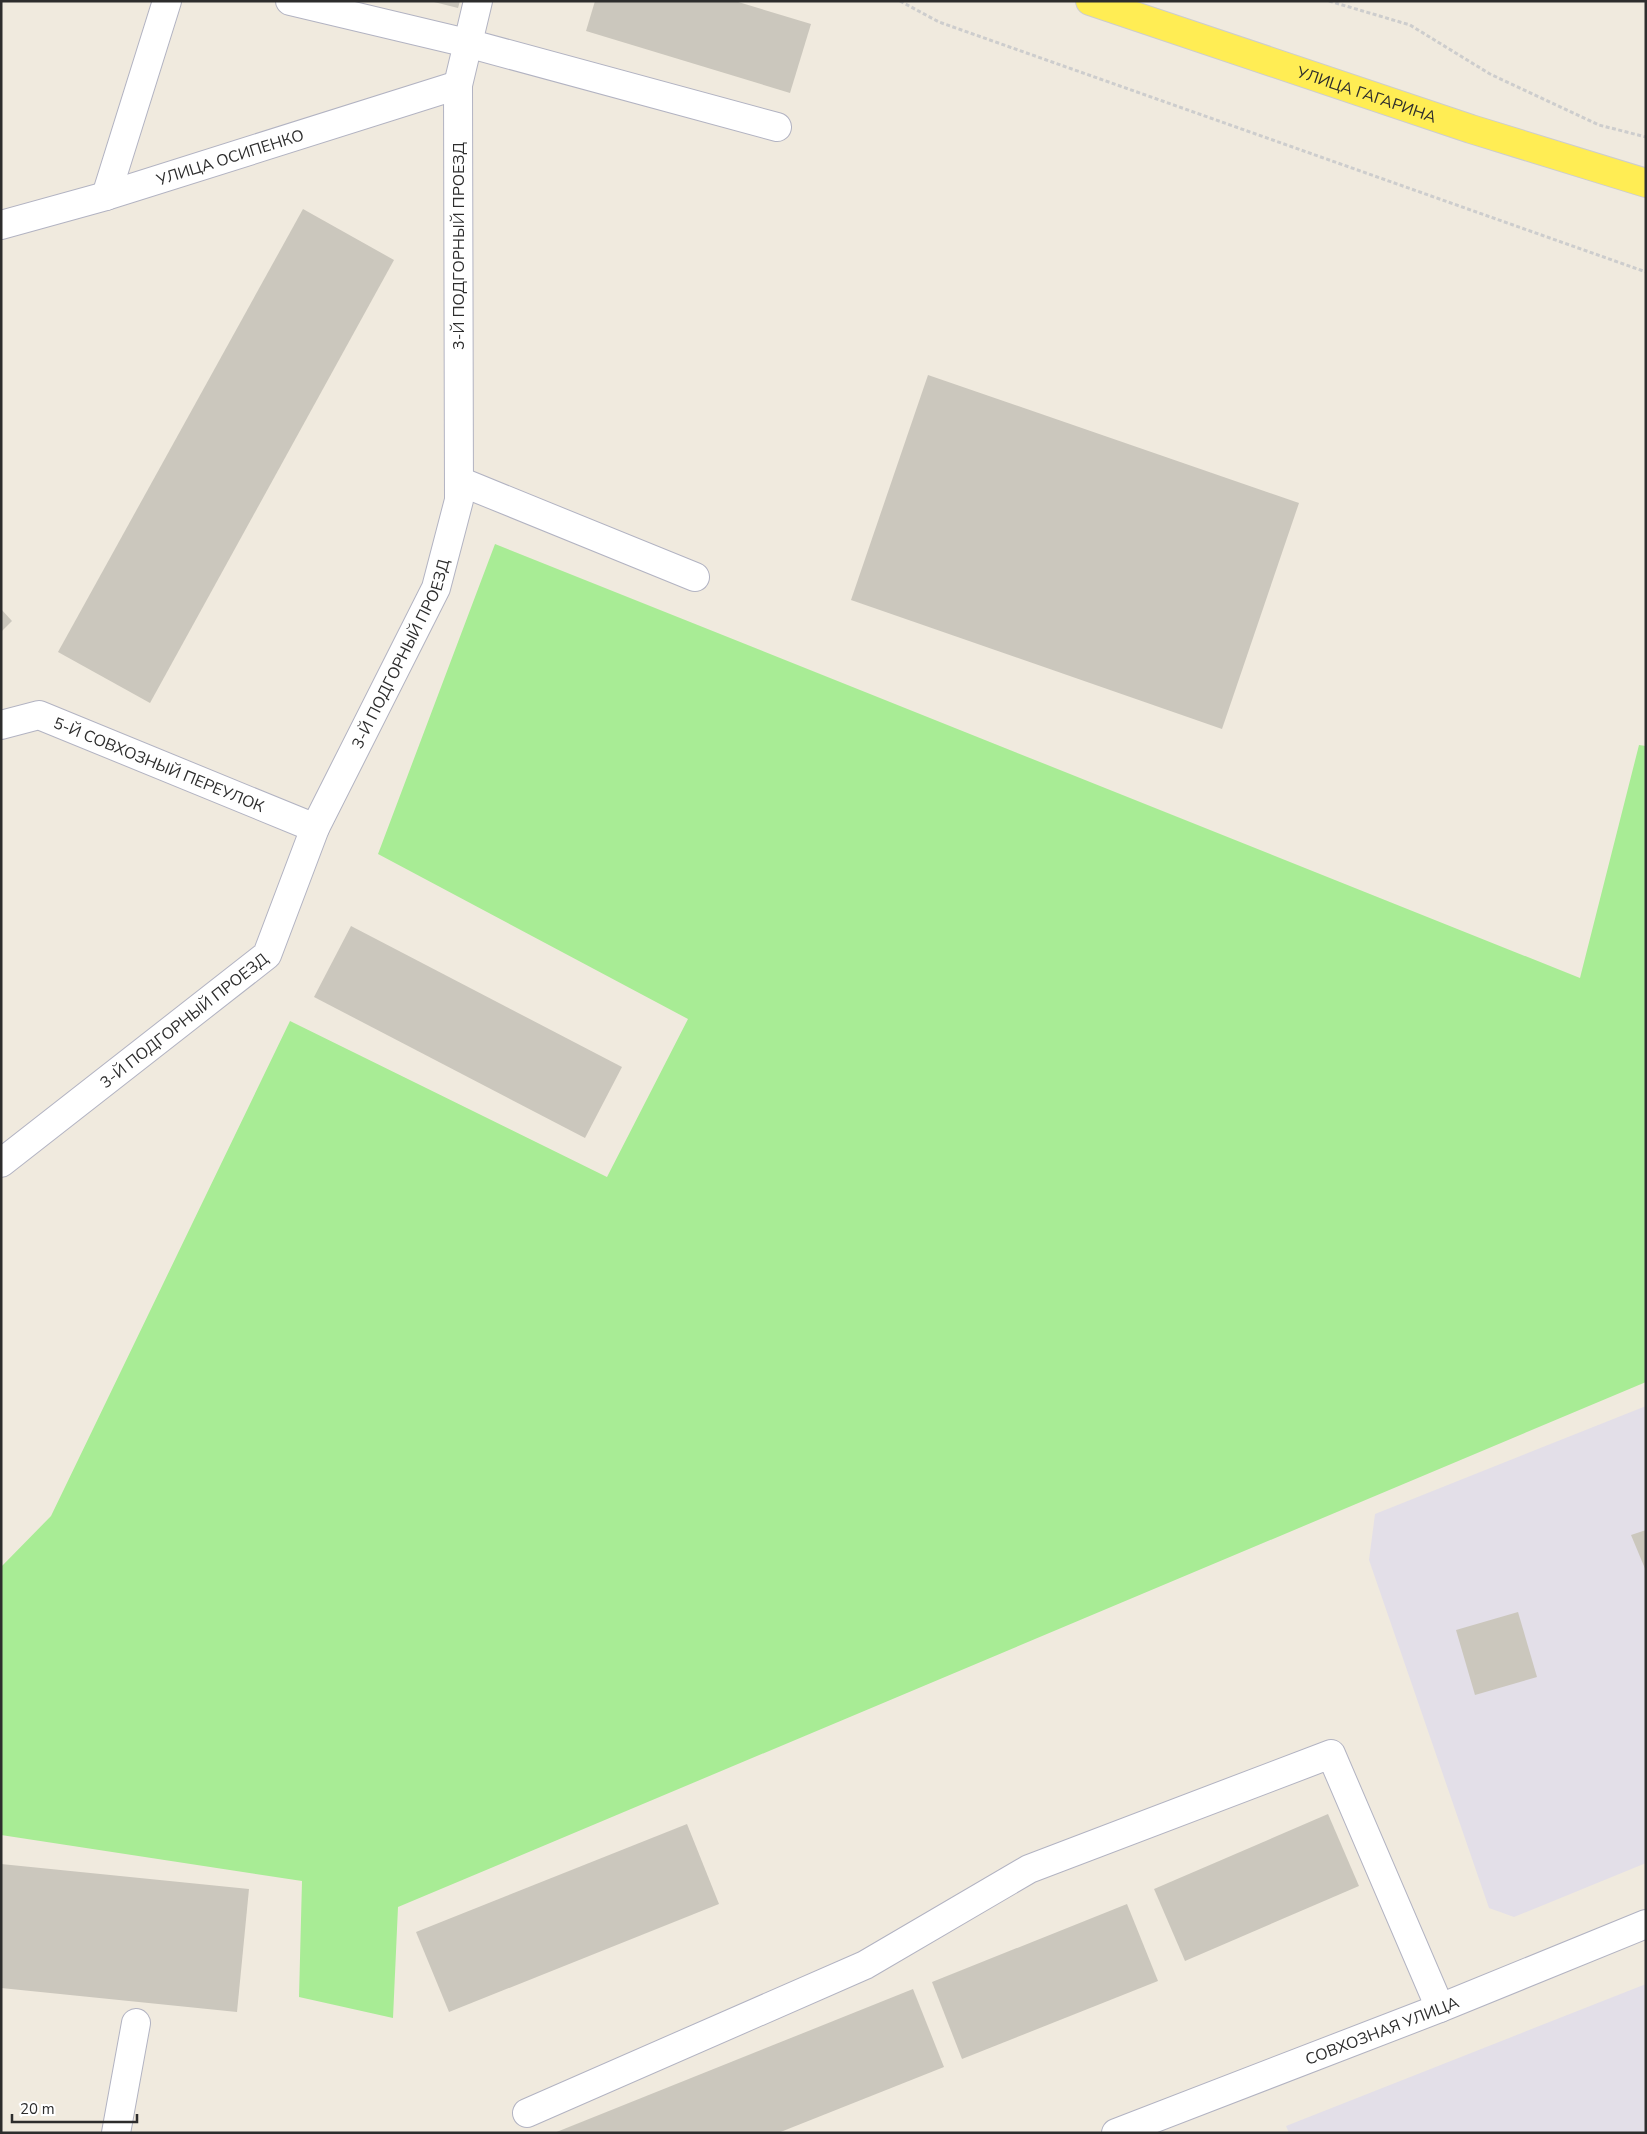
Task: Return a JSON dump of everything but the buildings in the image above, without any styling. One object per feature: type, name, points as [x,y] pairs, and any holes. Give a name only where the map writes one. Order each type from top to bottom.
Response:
[{"type":"main road","name":"УЛИЦА ГАГАРИНА","points":[[1090,1],[1471,129],[1646,183]]},
{"type":"street","points":[[106,196],[167,1]]},
{"type":"street","points":[[290,1],[468,43],[777,127]]},
{"type":"street","name":"3-Й ПОДГОРНЫЙ ПРОЕЗД","points":[[1,1163],[267,955],[315,828],[436,588],[459,500],[458,85],[478,1]]},
{"type":"street","name":"УЛИЦА ОСИПЕНКО","points":[[1,225],[106,196],[458,85]]},
{"type":"street","points":[[459,481],[695,577]]},
{"type":"street","name":"5-Й СОВХОЗНЫЙ ПЕРЕУЛОК","points":[[1,725],[39,715],[315,828]]},
{"type":"street","points":[[526,2113],[865,1965],[1029,1869],[1331,1754],[1440,2008]]},
{"type":"street","name":"СОВХОЗНАЯ УЛИЦА","points":[[1116,2133],[1440,2008],[1646,1924]]},
{"type":"street","points":[[116,2133],[136,2023]]},
{"type":"path","points":[[900,1],[939,22],[1646,272]]},
{"type":"path","points":[[1329,1],[1410,26],[1490,74],[1599,125],[1646,137]]},
{"type":"shaded area","points":[[1646,1406],[1646,1863],[1514,1917],[1489,1908],[1369,1560],[1375,1514]]},
{"type":"shaded area","points":[[1646,1984],[1646,2133],[1289,2133],[1286,2126]]},
{"type":"green space","points":[[495,544],[1580,978],[1639,745],[1646,746],[1646,1382],[398,1907],[393,2018],[299,1997],[302,1881],[1,1835],[1,1567],[51,1516],[290,1021],[607,1177],[688,1019],[378,854]]}]
